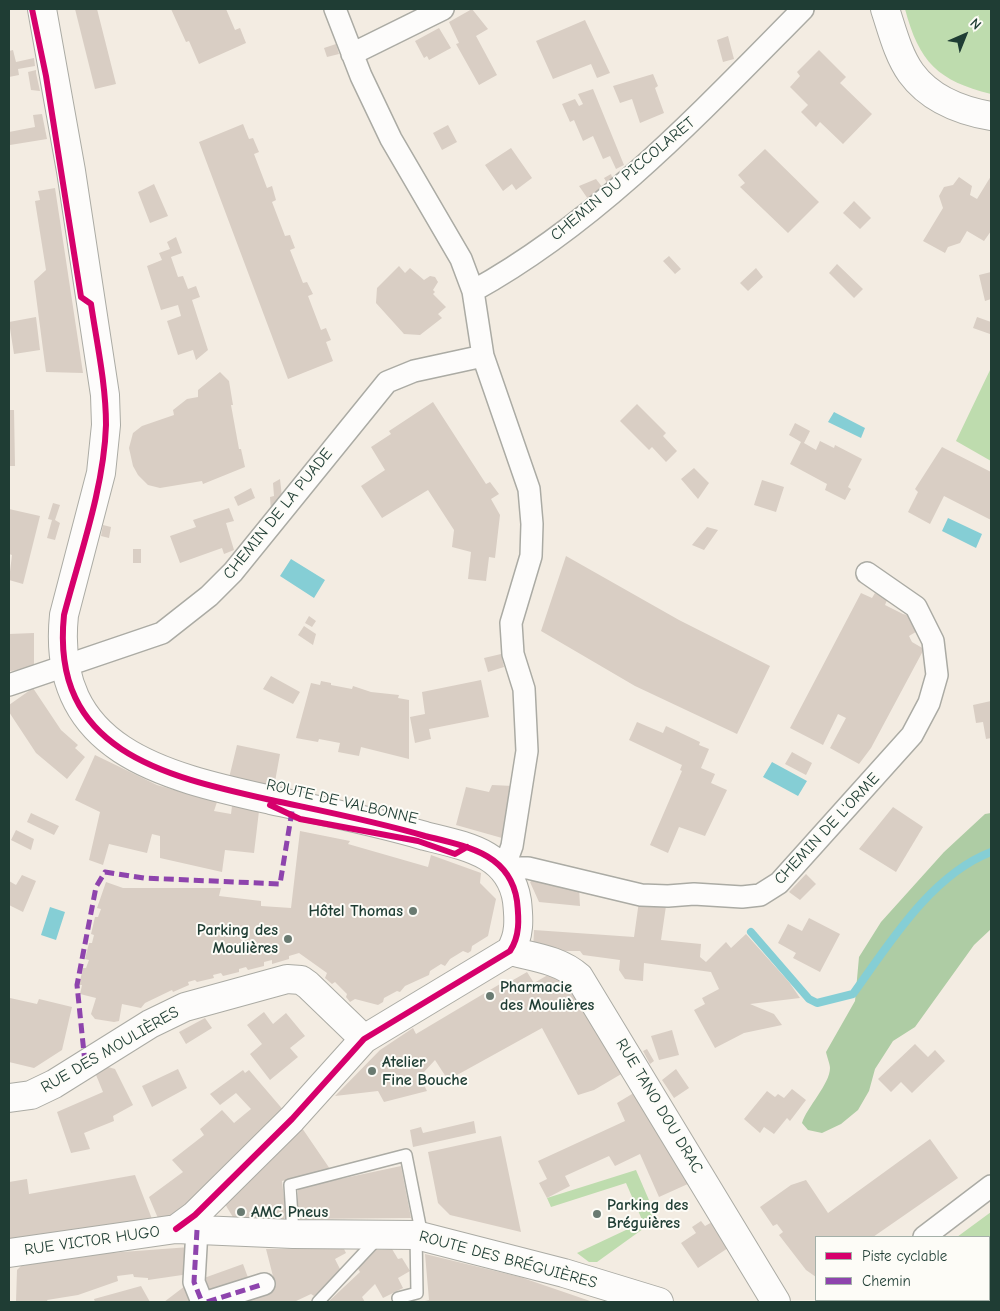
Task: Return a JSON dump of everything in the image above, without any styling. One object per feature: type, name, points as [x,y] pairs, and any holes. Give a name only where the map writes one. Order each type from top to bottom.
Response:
[{"type":"street","name":"ROUTE DE VALBONNE","points":[[42,9],[71,171],[105,395],[106,425],[101,473],[64,614],[61,639],[63,666],[70,687],[82,710],[98,731],[142,762],[224,789],[393,826],[467,847],[488,857],[504,868]]},
{"type":"street","points":[[202,1302],[194,1282],[186,1230],[195,1215],[292,1119],[364,1038],[510,952],[517,937],[518,909],[513,884],[504,868],[512,846],[527,751],[524,689],[514,654],[511,623],[531,556],[532,524],[529,489],[483,356],[473,291],[446,231],[415,183],[391,140],[352,54],[335,9]]},
{"type":"street","points":[[352,54],[443,9]]},
{"type":"street","name":"CHEMIN DU PICCOLARET","points":[[473,291],[573,225],[676,138],[803,9]]},
{"type":"street","points":[[885,9],[902,56],[911,74],[928,90],[946,101],[967,112],[991,116]]},
{"type":"street","name":"CHEMIN DE LA PUADE","points":[[9,685],[147,640],[162,633],[209,596],[264,536],[387,382],[414,370],[483,356]]},
{"type":"street","name":"CHEMIN DE L'ORME","points":[[504,868],[528,868],[642,895],[694,894],[742,897],[760,895],[780,884],[912,736],[929,703],[937,675],[933,642],[916,607],[867,573]]},
{"type":"street","name":"RUE TANO DOU DRAC","points":[[510,952],[558,963],[569,967],[580,977],[776,1302]]},
{"type":"street","name":"RUE DES MOULIÈRES","points":[[9,1098],[31,1095],[54,1084],[150,1024],[185,1006],[281,980],[293,978],[301,980],[320,994],[364,1038]]},
{"type":"street","points":[[925,1236],[991,1186]]},
{"type":"street","name":"ROUTE DES BRÉGUIÈRES","points":[[186,1230],[293,1234],[383,1233],[419,1235],[564,1273],[658,1302]]},
{"type":"street","name":"RUE VICTOR HUGO","points":[[9,1254],[186,1230]]},
{"type":"street","points":[[206,1302],[264,1284]]},
{"type":"lane","points":[[293,1234],[290,1185],[406,1155],[419,1235],[417,1293],[398,1298]]},
{"type":"lane","points":[[318,1302],[383,1233]]},
{"type":"green space","points":[[905,9],[991,9],[991,94],[957,83],[933,66],[924,56],[917,43]]},
{"type":"green space","points":[[991,368],[991,461],[956,441]]},
{"type":"green space","points":[[991,813],[991,929],[974,945],[915,1027],[893,1041],[875,1069],[869,1091],[858,1110],[841,1124],[822,1133],[808,1130],[802,1123],[829,1074],[830,1066],[826,1052],[855,1001],[859,957],[881,922],[944,852],[985,814]]},
{"type":"green space","points":[[636,1170],[655,1214],[654,1221],[597,1262],[589,1262],[577,1253],[643,1222],[626,1183],[551,1207],[547,1198]]},
{"type":"green space","points":[[991,1212],[991,1302],[871,1302],[990,1301],[990,1236],[958,1236]]},
{"type":"water","points":[[834,412],[865,428],[861,438],[828,422]]},
{"type":"water","points":[[948,518],[982,534],[976,548],[942,531]]},
{"type":"water","points":[[291,559],[325,580],[314,598],[280,576]]},
{"type":"water","points":[[772,762],[807,781],[798,796],[763,777]]},
{"type":"water","points":[[50,907],[65,912],[56,940],[41,935]]},
{"type":"building","points":[[75,9],[97,9],[116,84],[95,89]]},
{"type":"building","points":[[171,9],[226,9],[235,30],[240,28],[246,43],[199,64],[189,41],[186,42]]},
{"type":"building","points":[[472,9],[488,29],[476,36],[497,75],[479,85],[456,44],[459,43],[449,22]]},
{"type":"building","points":[[585,20],[610,73],[597,78],[591,64],[553,79],[536,41]]},
{"type":"building","points":[[439,28],[451,48],[429,60],[427,56],[424,58],[415,41]]},
{"type":"building","points":[[728,36],[734,59],[723,62],[717,40]]},
{"type":"building","points":[[336,44],[339,54],[327,57],[324,48]]},
{"type":"building","points":[[13,50],[16,62],[34,58],[35,66],[18,69],[19,75],[9,77],[9,51]]},
{"type":"building","points":[[819,50],[846,77],[840,83],[872,114],[843,144],[820,122],[816,127],[801,112],[808,105],[790,87],[800,76],[797,72]]},
{"type":"building","points":[[36,70],[40,91],[31,90],[28,72]]},
{"type":"building","points":[[653,74],[658,86],[655,88],[664,113],[640,123],[632,99],[620,103],[613,86]]},
{"type":"building","points":[[593,89],[624,165],[616,169],[610,156],[603,159],[593,136],[583,141],[574,120],[570,122],[562,104],[575,99],[579,106],[583,104],[578,94]]},
{"type":"building","points":[[42,114],[47,139],[10,145],[9,132],[35,127],[33,115]]},
{"type":"building","points":[[243,124],[249,139],[253,138],[259,152],[254,154],[267,188],[272,186],[276,200],[272,202],[285,236],[290,235],[295,248],[290,250],[303,283],[307,282],[313,294],[308,296],[321,330],[326,328],[331,340],[326,342],[333,361],[288,379],[199,142]]},
{"type":"building","points":[[448,125],[457,142],[442,150],[433,133]]},
{"type":"building","points":[[511,148],[532,178],[516,190],[512,184],[503,191],[485,165]]},
{"type":"building","points":[[765,149],[819,202],[788,233],[740,187],[745,183],[738,175]]},
{"type":"building","points":[[611,174],[613,180],[607,183],[604,178]]},
{"type":"building","points":[[991,176],[991,231],[984,241],[967,231],[960,243],[948,247],[945,253],[923,241],[943,208],[939,196],[944,187],[953,185],[959,177],[972,186],[970,195],[977,199]]},
{"type":"building","points":[[596,179],[603,188],[588,199],[579,186]]},
{"type":"building","points":[[154,184],[168,216],[150,223],[138,192]]},
{"type":"building","points":[[55,188],[83,373],[46,372],[34,281],[46,270],[35,201],[40,200],[38,191]]},
{"type":"building","points":[[854,201],[871,218],[860,229],[843,213]]},
{"type":"building","points":[[176,237],[182,253],[171,257],[178,277],[183,276],[188,289],[196,286],[200,297],[192,300],[208,350],[196,360],[193,350],[178,355],[167,321],[181,316],[178,305],[161,310],[147,266],[162,260],[159,253],[170,249],[167,242]]},
{"type":"building","points":[[669,256],[681,269],[675,274],[663,261]]},
{"type":"building","points":[[837,264],[863,289],[854,298],[829,273]]},
{"type":"building","points":[[399,266],[405,273],[410,268],[424,280],[430,276],[435,277],[438,282],[433,290],[435,292],[433,294],[446,307],[438,314],[442,318],[420,335],[404,334],[376,303],[377,288]]},
{"type":"building","points":[[756,268],[763,277],[748,291],[740,283]]},
{"type":"building","points":[[991,272],[991,299],[985,301],[979,275]]},
{"type":"building","points":[[36,317],[40,350],[14,354],[9,322]]},
{"type":"building","points":[[977,317],[991,322],[990,334],[973,328]]},
{"type":"building","points":[[220,372],[229,381],[233,405],[231,405],[239,449],[241,449],[245,467],[203,484],[202,481],[160,488],[148,485],[138,475],[133,466],[129,448],[133,433],[142,426],[174,415],[173,410],[187,399],[198,397],[198,390]]},
{"type":"building","points":[[433,402],[486,484],[490,482],[499,494],[491,499],[500,515],[495,558],[489,557],[486,581],[468,579],[471,552],[452,547],[454,530],[428,490],[382,518],[361,486],[385,470],[371,447],[391,434],[389,431]]},
{"type":"building","points":[[637,404],[666,433],[663,436],[677,451],[666,462],[652,447],[649,450],[620,421]]},
{"type":"building","points":[[9,410],[14,410],[15,466],[9,466]]},
{"type":"building","points":[[795,423],[810,431],[804,443],[816,450],[820,441],[834,448],[835,445],[862,459],[848,487],[851,489],[845,500],[825,490],[827,484],[790,464],[801,442],[789,435]]},
{"type":"building","points":[[942,447],[991,472],[991,520],[944,496],[930,524],[908,512],[918,492],[915,489]]},
{"type":"building","points":[[694,468],[709,483],[698,499],[681,479]]},
{"type":"building","points":[[280,479],[282,497],[271,511],[270,497],[274,496],[273,483]]},
{"type":"building","points":[[762,480],[784,487],[776,512],[754,505]]},
{"type":"building","points":[[251,488],[255,498],[238,506],[234,497]]},
{"type":"building","points":[[53,503],[60,505],[55,520],[60,523],[55,540],[47,538],[52,520],[48,519]]},
{"type":"building","points":[[229,508],[234,521],[226,523],[234,550],[224,554],[222,548],[180,563],[170,536],[196,527],[193,520]]},
{"type":"building","points":[[9,509],[40,516],[23,584],[9,580],[12,555],[9,554]]},
{"type":"building","points":[[103,525],[111,527],[109,538],[101,536]]},
{"type":"building","points":[[707,527],[718,530],[704,550],[692,545]]},
{"type":"building","points":[[133,549],[141,549],[141,563],[133,563]]},
{"type":"building","points":[[566,556],[679,620],[770,666],[737,734],[635,686],[541,631]]},
{"type":"building","points":[[861,593],[872,598],[875,593],[887,600],[885,605],[911,616],[919,630],[909,636],[912,642],[924,649],[871,748],[859,764],[830,748],[846,718],[838,714],[823,745],[790,728]]},
{"type":"building","points":[[309,616],[316,621],[312,627],[305,623]]},
{"type":"building","points":[[304,626],[316,634],[313,645],[298,635]]},
{"type":"building","points":[[34,633],[34,669],[9,671],[9,634]]},
{"type":"building","points":[[501,654],[504,667],[488,672],[484,658]]},
{"type":"building","points":[[271,676],[300,692],[293,704],[263,689]]},
{"type":"building","points":[[481,680],[489,717],[429,729],[431,739],[415,743],[410,717],[425,714],[422,692]]},
{"type":"building","points":[[321,681],[352,689],[353,686],[371,692],[399,695],[398,698],[409,700],[409,759],[361,747],[359,756],[338,752],[340,743],[319,739],[318,742],[296,738],[311,683],[320,685]]},
{"type":"building","points":[[33,688],[61,730],[78,745],[75,748],[85,757],[67,779],[36,753],[9,712],[9,705]]},
{"type":"building","points":[[991,701],[991,738],[986,739],[983,722],[976,723],[973,705]]},
{"type":"building","points":[[637,722],[663,733],[666,726],[700,742],[699,745],[709,749],[701,768],[715,774],[711,783],[727,790],[705,836],[679,827],[668,853],[650,845],[682,771],[680,770],[682,765],[629,740]]},
{"type":"building","points":[[237,745],[280,754],[274,787],[229,778]]},
{"type":"building","points":[[792,752],[812,763],[806,775],[785,764]]},
{"type":"building","points":[[95,755],[157,785],[217,802],[214,811],[231,814],[232,806],[259,811],[254,853],[225,850],[222,872],[160,858],[160,836],[152,834],[147,853],[109,844],[103,865],[89,860],[100,812],[75,800]]},
{"type":"building","points":[[492,785],[513,786],[502,838],[456,825],[466,787],[489,792]]},
{"type":"building","points":[[893,807],[923,827],[896,872],[859,849]]},
{"type":"building","points":[[31,813],[59,826],[54,835],[27,822]]},
{"type":"building","points":[[16,830],[34,839],[31,850],[11,840]]},
{"type":"building","name":"Parking des Moulières","points":[[300,831],[350,841],[348,844],[428,867],[431,855],[481,873],[480,883],[496,899],[488,936],[472,946],[471,951],[468,953],[463,951],[450,959],[445,966],[441,964],[430,971],[429,975],[405,986],[400,992],[397,991],[384,998],[383,1002],[378,1005],[355,999],[350,1002],[346,997],[347,994],[335,982],[332,984],[325,978],[327,973],[299,953],[289,956],[289,959],[272,964],[272,960],[264,962],[264,966],[248,970],[246,967],[239,969],[239,972],[223,976],[221,973],[213,975],[214,978],[188,982],[189,985],[173,992],[172,990],[145,1003],[141,1008],[122,1004],[119,1021],[95,1019],[91,1014],[96,998],[80,994],[82,985],[79,985],[83,968],[86,968],[89,960],[85,959],[89,943],[92,943],[94,935],[91,934],[95,917],[98,917],[101,909],[97,908],[106,882],[123,888],[221,888],[219,896],[261,901],[261,906],[291,908]]},
{"type":"building","points":[[806,874],[816,884],[800,900],[789,892]]},
{"type":"building","points":[[22,875],[36,881],[23,912],[9,905],[9,881],[16,885]]},
{"type":"building","points":[[538,876],[579,887],[580,906],[539,902],[530,882]]},
{"type":"building","points":[[639,901],[666,906],[661,940],[701,944],[700,957],[706,962],[726,942],[731,948],[746,934],[789,982],[800,998],[750,1004],[774,1014],[782,1025],[744,1033],[715,1048],[694,1010],[705,1004],[702,998],[719,989],[711,972],[644,963],[643,981],[625,979],[619,970],[620,960],[583,955],[580,951],[533,951],[534,930],[634,937]]},
{"type":"building","points":[[809,918],[840,934],[820,972],[793,958],[796,953],[778,943],[788,924],[802,931]]},
{"type":"building","points":[[527,972],[534,983],[553,972],[557,979],[561,976],[573,995],[576,993],[623,1073],[594,1090],[578,1095],[542,1028],[448,1080],[435,1060],[424,1072],[429,1077],[421,1079],[427,1091],[384,1102],[378,1091],[335,1096],[380,1050],[413,1028],[416,1034],[500,984],[501,987]]},
{"type":"building","points":[[10,998],[37,1004],[39,999],[72,1007],[62,1050],[34,1068],[9,1062]]},
{"type":"building","points":[[264,1012],[273,1024],[286,1013],[305,1036],[290,1048],[298,1057],[270,1080],[250,1054],[262,1044],[247,1025]]},
{"type":"building","points":[[205,1018],[212,1028],[186,1044],[179,1032]]},
{"type":"building","points":[[672,1030],[679,1055],[659,1060],[651,1036]]},
{"type":"building","points":[[915,1044],[928,1057],[935,1050],[945,1061],[912,1093],[901,1082],[891,1092],[878,1079]]},
{"type":"building","points":[[647,1049],[654,1061],[650,1064],[643,1051]]},
{"type":"building","points":[[101,1065],[115,1069],[133,1105],[113,1116],[114,1121],[84,1133],[90,1149],[71,1153],[57,1112],[103,1092],[94,1070]]},
{"type":"building","points":[[178,1069],[187,1088],[152,1107],[142,1086]]},
{"type":"building","points":[[676,1069],[689,1088],[674,1098],[662,1080]]},
{"type":"building","points":[[243,1070],[245,1073],[249,1070],[285,1112],[201,1193],[160,1223],[149,1197],[183,1172],[172,1160],[204,1135],[200,1129],[222,1110],[234,1123],[251,1109],[236,1093],[220,1105],[210,1094]]},
{"type":"building","points":[[792,1089],[806,1100],[790,1121],[787,1118],[774,1134],[764,1127],[760,1133],[744,1119],[767,1091],[775,1097],[778,1094],[784,1098]]},
{"type":"building","points":[[637,1091],[690,1183],[659,1197],[640,1154],[615,1166],[609,1156],[565,1176],[570,1186],[547,1198],[539,1183],[547,1179],[538,1161],[625,1121],[617,1103]]},
{"type":"building","points":[[474,1121],[476,1133],[413,1147],[410,1130],[421,1127],[423,1133]]},
{"type":"building","points":[[302,1128],[330,1169],[282,1181],[286,1216],[284,1219],[234,1219],[225,1204]]},
{"type":"building","points":[[501,1136],[521,1232],[450,1215],[438,1203],[428,1152]]},
{"type":"building","points":[[930,1139],[958,1178],[874,1236],[815,1236],[815,1276],[806,1270],[779,1235],[783,1232],[777,1224],[773,1226],[760,1207],[791,1185],[806,1180],[828,1213]]},
{"type":"building","points":[[401,1166],[411,1218],[298,1219],[298,1188]]},
{"type":"building","points":[[135,1175],[152,1219],[9,1244],[9,1182],[27,1179],[29,1194]]},
{"type":"building","points":[[701,1221],[705,1226],[714,1221],[731,1246],[698,1268],[681,1243],[696,1233],[692,1227]]},
{"type":"building","points":[[190,1247],[189,1274],[148,1280],[148,1278],[134,1277],[133,1274],[117,1276],[118,1281],[78,1295],[47,1300],[48,1302],[16,1302],[17,1270],[21,1266],[95,1254]]},
{"type":"building","points":[[266,1249],[344,1249],[346,1253],[335,1259],[341,1271],[314,1296],[311,1294],[294,1302],[224,1302],[275,1284]]},
{"type":"building","points":[[392,1249],[398,1259],[402,1258],[410,1271],[398,1278],[403,1288],[383,1298],[375,1284],[362,1297],[365,1302],[328,1302],[360,1272],[357,1267],[376,1250]]},
{"type":"building","points":[[425,1254],[520,1277],[593,1302],[421,1302],[429,1300]]},
{"type":"building","points":[[243,1264],[250,1283],[208,1297],[204,1278]]},
{"type":"building","points":[[141,1286],[150,1302],[95,1302],[94,1299]]},
{"type":"building","points":[[185,1286],[195,1302],[164,1302]]},
{"type":"waterway","points":[[751,932],[809,999],[817,1003],[853,994],[897,933],[930,894],[969,863],[991,852]]},
{"type":"marked path","points":[[85,1063],[77,985],[96,887],[105,872],[144,878],[280,884],[292,811]]},
{"type":"marked path","points":[[197,1230],[194,1282],[202,1302]]},
{"type":"marked path","points":[[207,1302],[264,1284]]},
{"type":"cycle path","points":[[32,9],[46,76],[81,297],[91,304],[106,410],[101,473],[84,545],[64,615],[64,661],[75,698],[95,727],[122,749],[155,767],[231,791],[367,821],[470,848],[495,862],[505,872],[513,885],[517,901],[517,933],[510,951],[364,1039],[292,1119],[195,1215],[176,1229]]},
{"type":"cycle path","points":[[270,805],[300,819],[418,841],[455,854],[467,847]]},
{"type":"place","name":"Hôtel Thomas","points":[[413,911]]},
{"type":"place","name":"Parking des Moulières","points":[[288,939]]},
{"type":"place","name":"Pharmacie des Moulières","points":[[490,996]]},
{"type":"place","name":"Atelier Fine Bouche","points":[[372,1071]]},
{"type":"place","name":"AMC Pneus","points":[[241,1212]]},
{"type":"place","name":"Parking des Bréguières","points":[[597,1214]]}]
